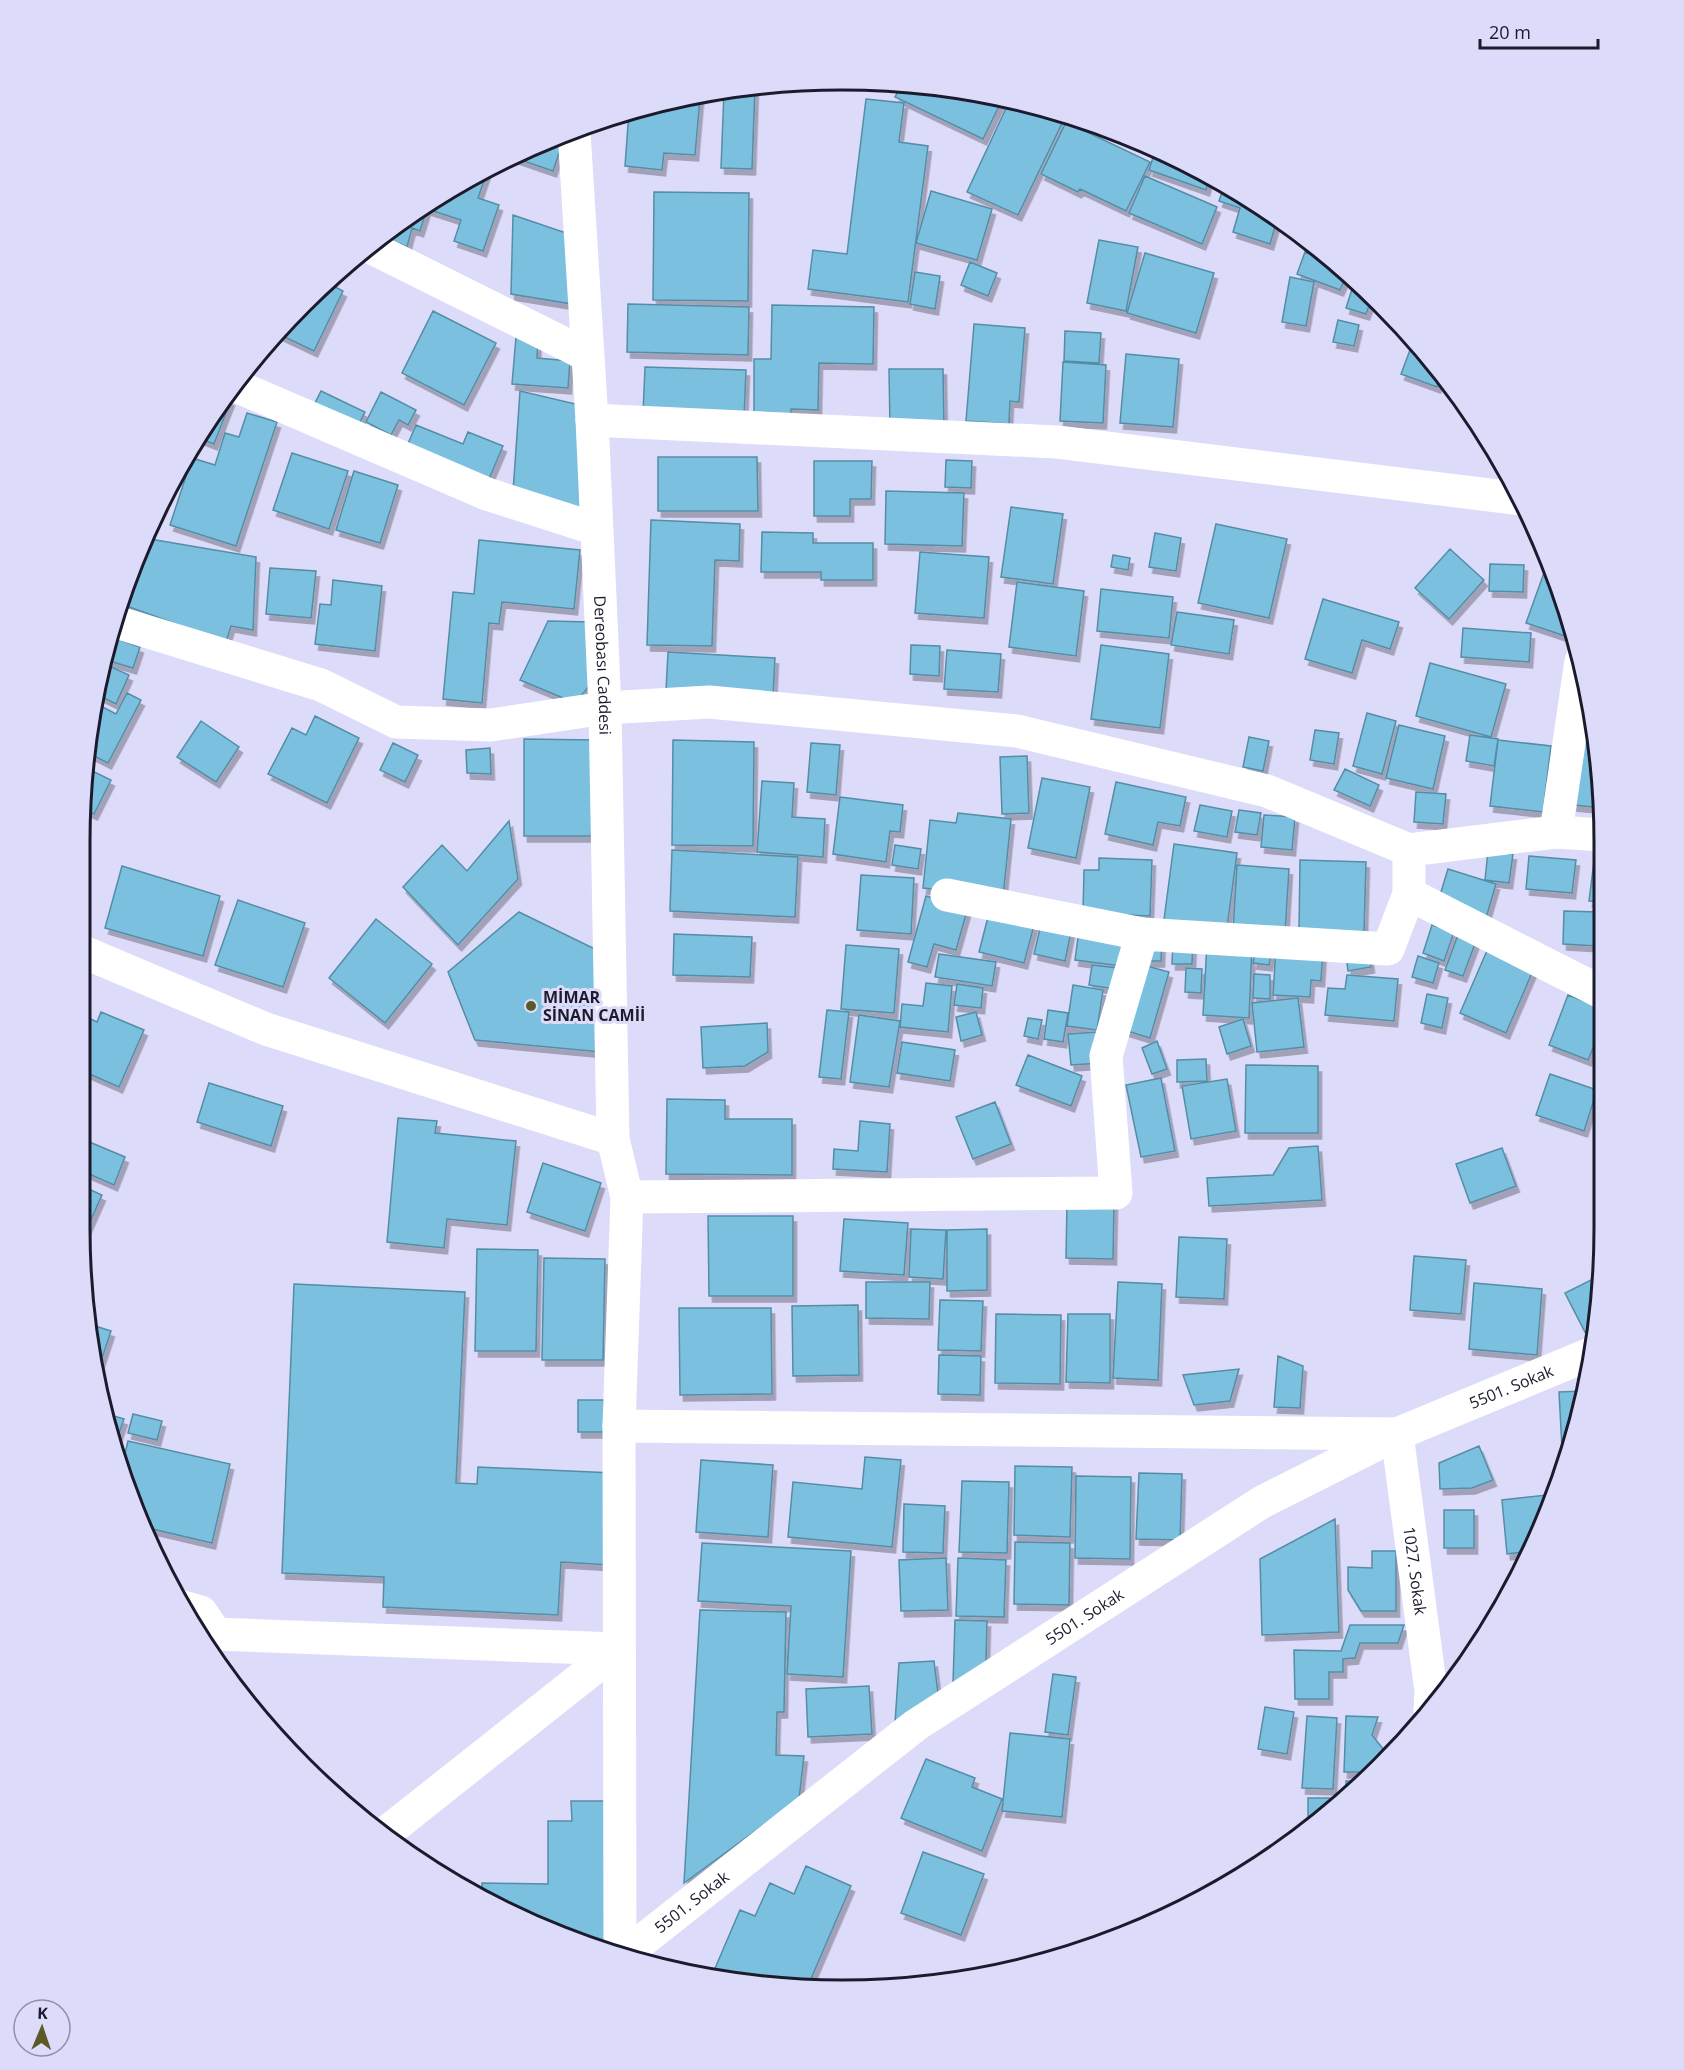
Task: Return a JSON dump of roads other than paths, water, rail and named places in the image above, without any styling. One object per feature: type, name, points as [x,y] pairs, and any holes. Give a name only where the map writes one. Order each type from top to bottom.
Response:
[{"type":"street","name":"Dereobası Caddesi","points":[[571,141],[592,420],[605,708],[613,1139],[627,1197],[619,1426],[618,1649],[622,1947]]},
{"type":"street","points":[[377,251],[587,355]]},
{"type":"street","points":[[242,389],[487,494],[596,529]]},
{"type":"street","points":[[592,420],[1057,442],[1510,498]]},
{"type":"street","points":[[123,624],[321,685],[396,722],[491,725],[605,708],[709,702],[1017,731],[1267,791],[1409,850],[1556,832],[1594,835]]},
{"type":"street","points":[[1556,832],[1577,685]]},
{"type":"street","points":[[947,895],[1142,934],[1388,949],[1409,894],[1409,850]]},
{"type":"street","points":[[1409,894],[1594,988]]},
{"type":"street","points":[[627,1197],[1116,1193],[1106,1056],[1142,934]]},
{"type":"street","points":[[90,955],[266,1029],[613,1139]]},
{"type":"street","name":"5501. Sokak","points":[[630,1949],[916,1725],[1262,1503],[1397,1434],[1583,1357]]},
{"type":"street","points":[[619,1426],[1397,1434]]},
{"type":"street","name":"1027. Sokak","points":[[1397,1434],[1431,1696]]},
{"type":"street","points":[[194,1609],[201,1611],[216,1634],[618,1649]]},
{"type":"street","points":[[390,1829],[618,1649]]},
{"type":"place","name":"MİMAR SİNAN CAMİİ","points":[[531,1006]]}]
